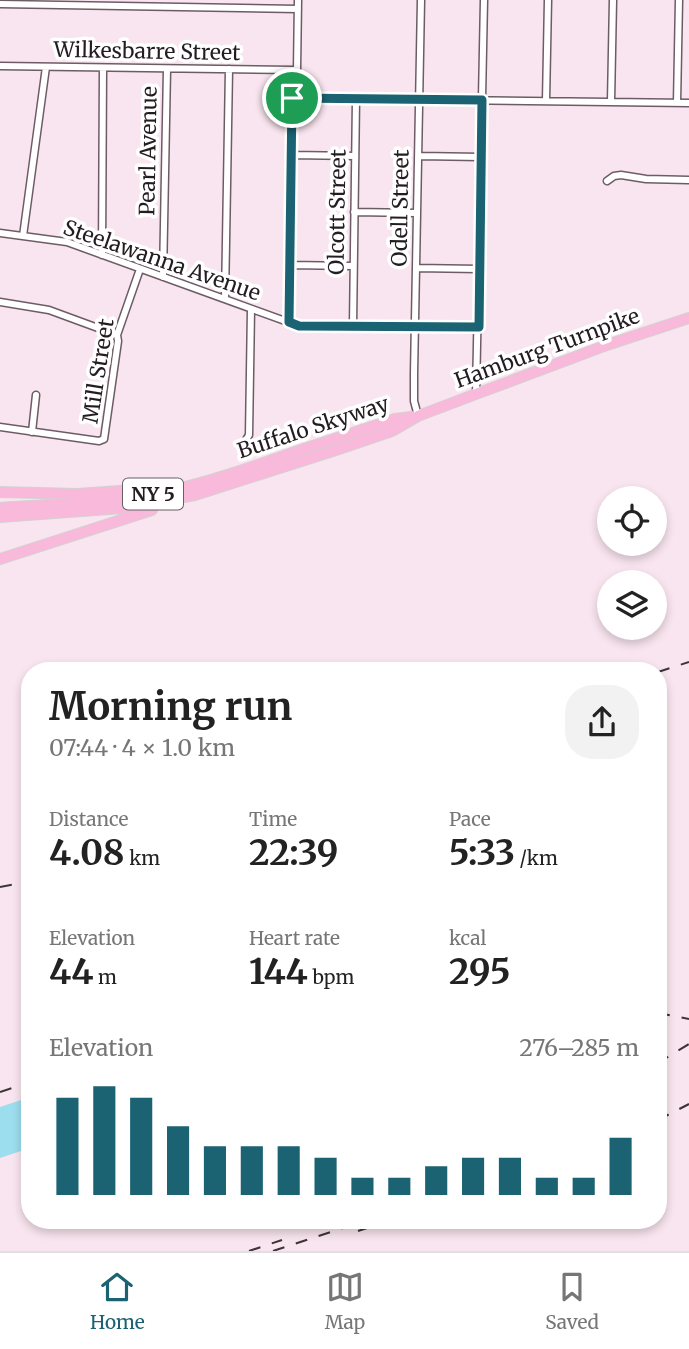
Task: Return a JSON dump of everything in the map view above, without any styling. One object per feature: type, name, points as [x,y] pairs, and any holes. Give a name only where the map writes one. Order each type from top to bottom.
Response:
[{"type":"highway","name":"Hamburg Turnpike","points":[[418,416],[607,345],[689,318]]},
{"type":"highway","name":"Buffalo Skyway","points":[[0,508],[71,504],[160,493],[198,484],[395,419],[418,416]]},
{"type":"highway","name":"Buffalo Skyway","points":[[0,517],[123,508],[195,495],[347,447],[392,431],[418,416]]},
{"type":"highway","points":[[0,492],[77,494],[146,489],[205,476],[286,451],[300,451]]},
{"type":"highway","points":[[0,559],[195,495]]},
{"type":"street","points":[[289,322],[292,98],[293,70],[297,70],[298,0]]},
{"type":"street","name":"Odell Street","points":[[418,416],[414,401],[421,0]]},
{"type":"street","points":[[477,394],[484,0]]},
{"type":"street","points":[[546,101],[548,0]]},
{"type":"street","points":[[611,102],[613,0]]},
{"type":"street","points":[[677,103],[679,0]]},
{"type":"street","points":[[0,4],[245,4],[298,9]]},
{"type":"street","name":"Wilkesbarre Street","points":[[0,66],[293,70]]},
{"type":"street","points":[[23,236],[46,67]]},
{"type":"street","points":[[102,255],[103,68]]},
{"type":"street","name":"Pearl Avenue","points":[[163,277],[167,69]]},
{"type":"street","points":[[225,299],[229,69]]},
{"type":"street","points":[[292,98],[689,103]]},
{"type":"street","name":"Olcott Street","points":[[353,327],[356,99]]},
{"type":"street","points":[[292,155],[355,156]]},
{"type":"street","points":[[419,156],[481,157]]},
{"type":"street","points":[[607,181],[614,176],[689,180]]},
{"type":"street","points":[[354,212],[417,213]]},
{"type":"street","name":"Steelawanna Avenue","points":[[0,233],[67,242],[299,326],[479,327]]},
{"type":"street","points":[[290,265],[353,266]]},
{"type":"street","points":[[416,268],[480,269]]},
{"type":"street","name":"Mill Street","points":[[32,432],[99,441],[104,439],[117,335],[140,269]]},
{"type":"street","points":[[0,302],[49,310],[117,335]]},
{"type":"street","points":[[244,443],[249,435],[251,309]]},
{"type":"street","points":[[0,428],[32,432],[36,395]]},
{"type":"water","points":[[21,1100],[21,1151],[0,1158],[0,1107]]},
{"type":"railway","points":[[667,669],[689,662]]},
{"type":"railway","points":[[0,887],[21,883]]},
{"type":"railway","points":[[667,1015],[689,1019]]},
{"type":"railway","points":[[667,1057],[689,1044]]},
{"type":"railway","points":[[0,1092],[21,1085]]},
{"type":"railway","points":[[667,1115],[689,1104]]},
{"type":"railway","points":[[273,1251],[340,1229]]},
{"type":"railway","points":[[358,1231],[364,1229]]},
{"type":"railway","points":[[249,1251],[282,1240]]},
{"type":"route","points":[[292,98],[482,100],[479,327],[299,326],[289,322],[292,98]]}]
